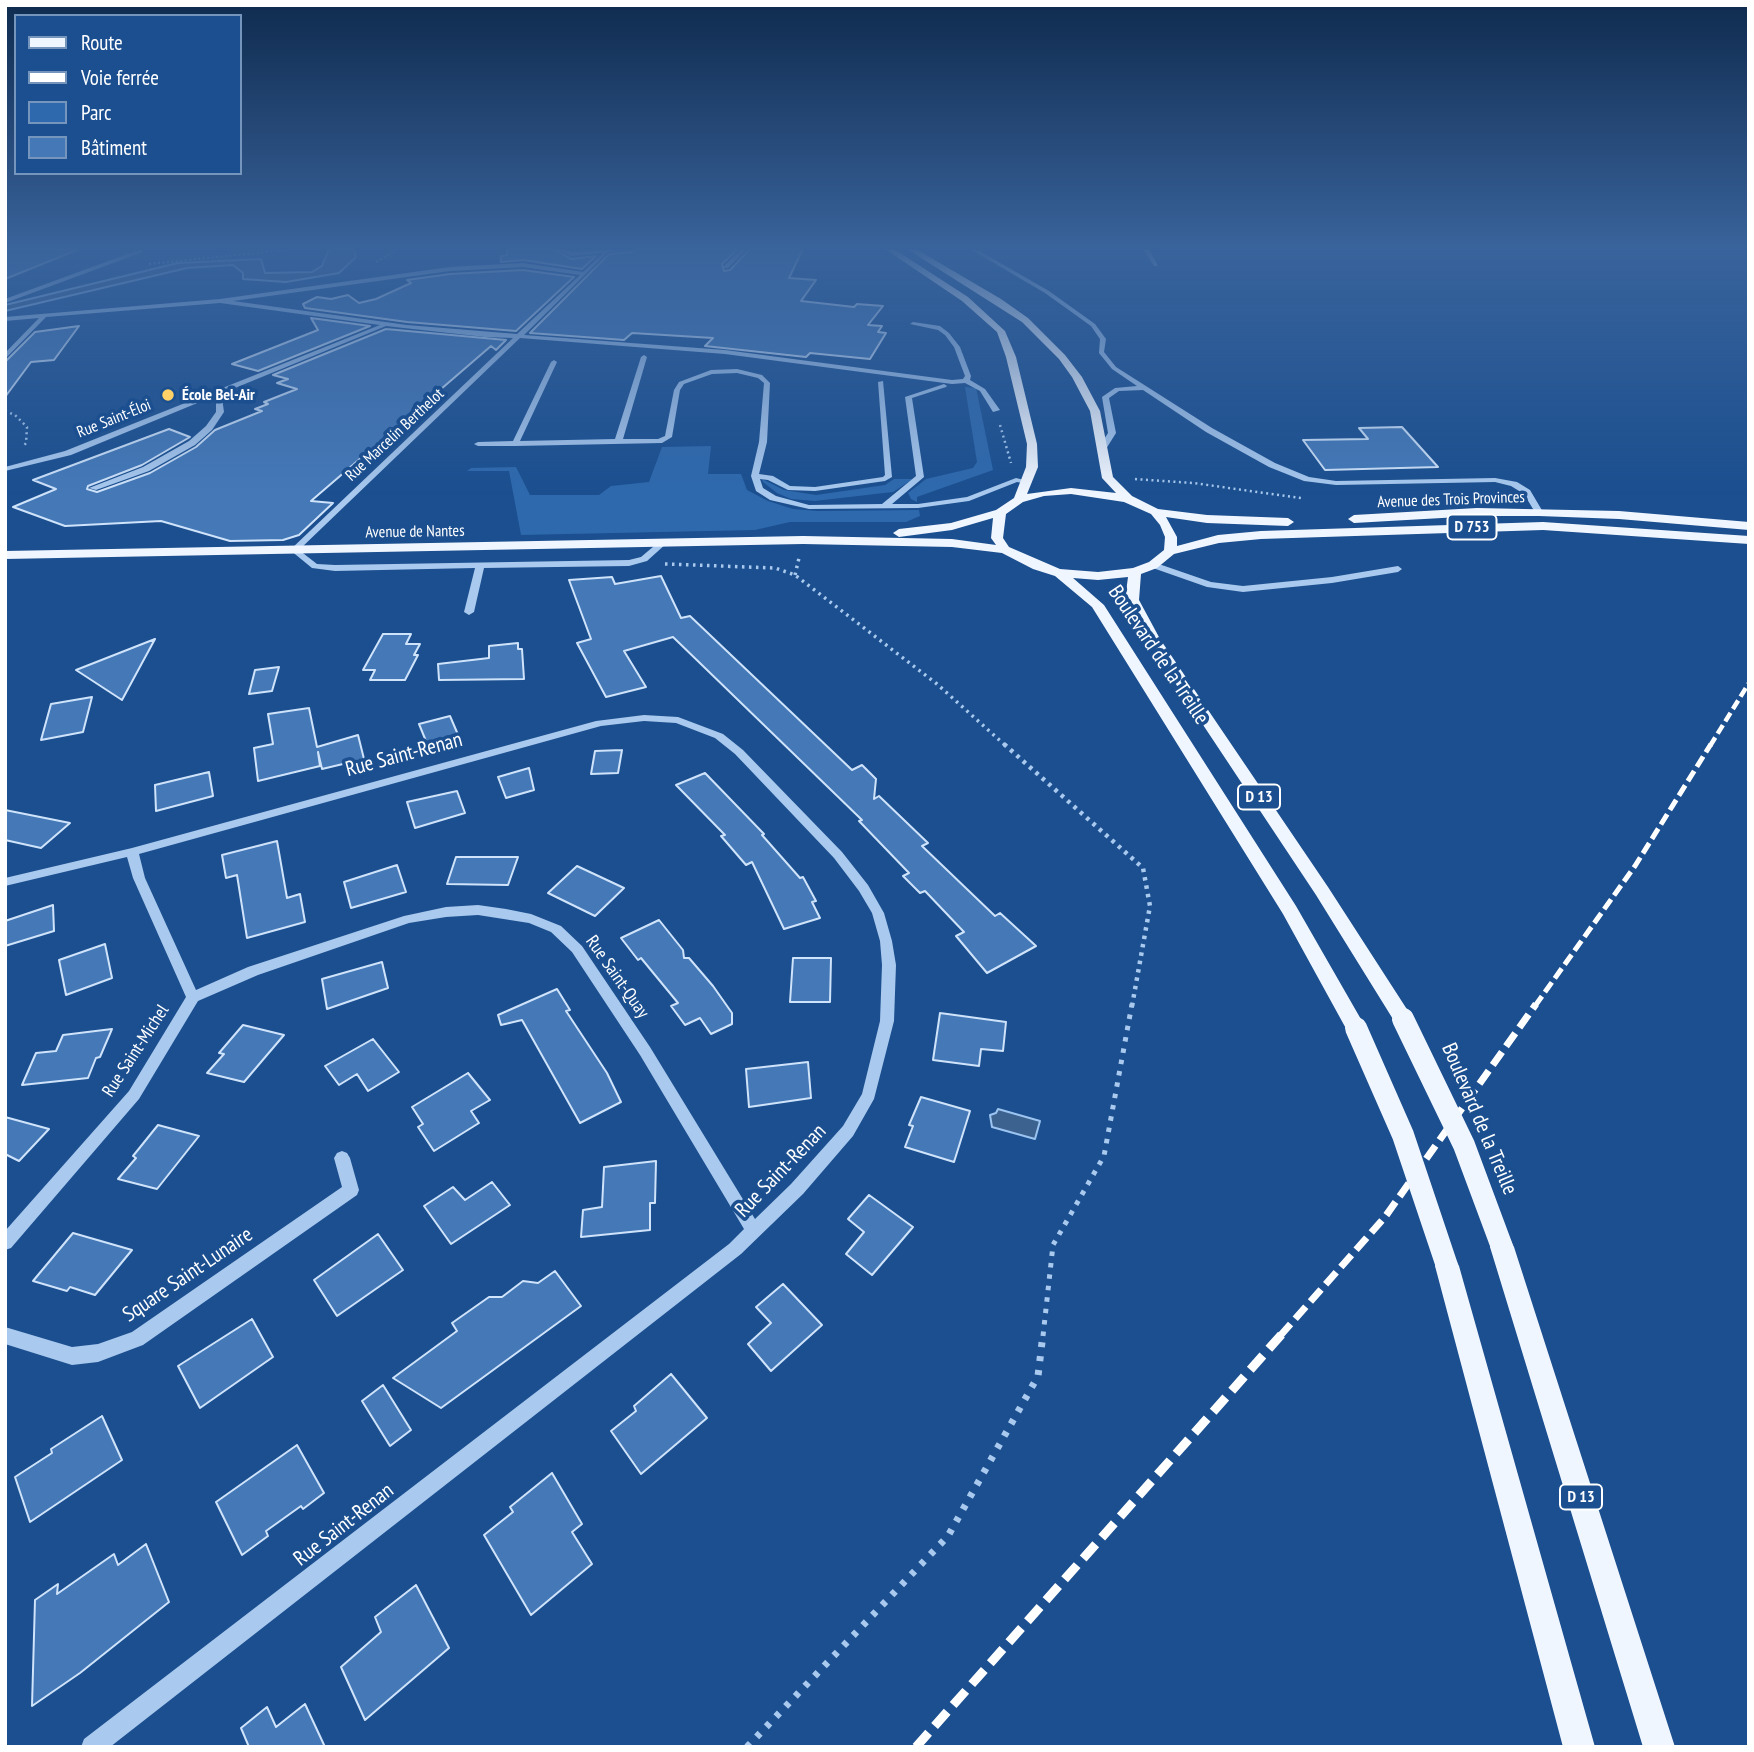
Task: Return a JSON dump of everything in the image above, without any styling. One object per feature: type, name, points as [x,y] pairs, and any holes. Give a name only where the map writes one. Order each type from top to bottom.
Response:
[{"type":"main road","points":[[1001,331],[1011,357],[1032,444],[1032,467],[1019,500]]},
{"type":"main road","points":[[1036,331],[1062,357],[1077,377],[1095,411],[1108,478],[1128,499]]},
{"type":"main road","points":[[1019,500],[1043,493],[1071,491],[1101,493],[1128,499]]},
{"type":"main road","name":"Avenue des Trois Provinces","points":[[1128,499],[1155,512],[1207,519],[1274,523],[1477,512],[1539,512],[1619,515],[1749,526]]},
{"type":"main road","name":"Avenue de Nantes","points":[[826,540],[952,526],[1000,512],[1019,500]]},
{"type":"main road","points":[[1000,512],[997,538],[1005,550]]},
{"type":"main road","points":[[1059,573],[1098,576],[1135,572],[1153,565],[1170,551],[1171,537],[1166,524],[1155,512]]},
{"type":"main road","name":"Avenue des Trois Provinces","points":[[1170,551],[1218,539],[1261,535],[1489,526],[1590,527],[1749,540]]},
{"type":"main road","name":"Avenue de Nantes","points":[[5,555],[826,540],[952,543],[1005,550],[1037,566],[1059,573]]},
{"type":"main road","name":"Boulevard de la Treille","points":[[1135,572],[1132,600],[1153,639],[1322,891],[1403,1019],[1464,1145],[1502,1247],[1659,1747]]},
{"type":"main road","name":"Boulevard de la Treille","points":[[1059,573],[1097,606],[1116,635],[1296,921],[1356,1028],[1403,1135],[1447,1266],[1579,1747]]},
{"type":"street","points":[[5,357],[30,331]]},
{"type":"street","name":"Rue Saint-Éloi","points":[[5,469],[68,453],[372,331]]},
{"type":"street","points":[[450,331],[714,351],[952,382],[966,381],[983,390],[996,410]]},
{"type":"street","name":"Rue Marcelin Berthelot","points":[[295,550],[526,331]]},
{"type":"street","points":[[943,331],[957,347],[968,376],[966,381]]},
{"type":"street","points":[[1097,331],[1103,339],[1101,352],[1114,368],[1272,465],[1307,479],[1336,483],[1495,480],[1514,484],[1527,492],[1539,512]]},
{"type":"street","points":[[618,442],[644,357]]},
{"type":"street","points":[[514,444],[555,362]]},
{"type":"street","points":[[478,444],[646,442],[668,437],[677,390],[683,381],[711,372],[749,372],[760,376],[767,383],[763,442],[755,476],[759,489],[773,498],[809,506],[956,502],[1016,480],[1028,482]]},
{"type":"street","points":[[755,476],[770,478],[788,488],[814,489],[885,479],[890,475],[881,382]]},
{"type":"street","points":[[884,506],[920,477],[908,397],[944,386]]},
{"type":"street","points":[[1103,447],[1112,433],[1105,397],[1117,389],[1143,388]]},
{"type":"street","points":[[93,488],[146,469],[192,443],[209,428],[220,412],[219,398],[212,395]]},
{"type":"street","points":[[295,550],[315,566],[335,568],[629,563],[644,559],[663,543]]},
{"type":"street","points":[[469,612],[480,565]]},
{"type":"street","points":[[1153,565],[1210,585],[1243,589],[1332,580],[1398,569]]},
{"type":"street","name":"Rue Saint-Renan","points":[[5,882],[132,852],[600,723],[644,718],[678,720],[719,736],[761,773],[838,855],[864,888],[878,913],[889,965],[887,1021],[869,1095],[848,1131],[822,1162],[754,1231],[735,1249],[92,1747]]},
{"type":"street","name":"Rue Saint-Michel","points":[[5,1243],[134,1095],[193,998],[139,878],[132,852]]},
{"type":"street","name":"Rue Saint-Quay","points":[[193,998],[253,971],[408,919],[478,909],[531,919],[556,929],[577,949],[645,1051],[754,1231]]},
{"type":"street","name":"Square Saint-Lunaire","points":[[5,1335],[72,1356],[98,1353],[137,1339],[351,1190],[342,1158]]},
{"type":"path","points":[[5,411],[15,415],[27,427],[26,443],[20,451]]},
{"type":"path","points":[[629,563],[775,568],[795,575],[937,684],[1143,868],[1150,906],[1104,1156],[1053,1245],[1038,1376],[948,1536],[747,1747]]},
{"type":"green space","points":[[965,387],[976,388],[993,470],[917,497],[917,502],[911,499],[908,493],[926,479],[973,468],[977,462]]},
{"type":"green space","points":[[711,446],[708,474],[741,474],[747,490],[768,501],[793,509],[818,511],[919,510],[920,516],[906,522],[790,522],[755,530],[521,535],[509,471],[467,471],[471,468],[516,467],[530,495],[599,495],[611,486],[649,482],[662,447]]},
{"type":"green space","points":[[762,479],[784,490],[816,495],[885,485],[894,479],[913,479],[893,492],[815,501],[791,499],[777,493]]},
{"type":"shaded area","points":[[998,1109],[1040,1121],[1035,1139],[992,1127],[990,1115]]},
{"type":"building","points":[[76,331],[54,360],[31,362],[5,397],[5,362],[35,332]]},
{"type":"building","points":[[316,331],[358,331],[258,371],[232,364]]},
{"type":"building","points":[[382,331],[506,340],[496,350],[491,346],[311,501],[333,503],[299,535],[283,540],[230,541],[161,521],[65,526],[13,507],[56,489],[33,480],[169,429],[190,437],[142,465],[88,486],[87,489],[97,492],[150,473],[196,447],[215,430],[262,411],[255,409],[268,404],[264,402],[297,389],[277,383],[288,379],[273,375]]},
{"type":"building","points":[[532,331],[879,331],[886,333],[870,359],[810,353],[806,357],[705,346],[713,338],[632,333],[624,340],[530,333]]},
{"type":"building","points":[[1402,427],[1438,467],[1325,470],[1303,440],[1368,439],[1359,428]]},
{"type":"building","points":[[661,576],[681,618],[690,616],[852,770],[862,765],[876,779],[874,799],[879,796],[928,843],[922,846],[995,916],[1000,913],[1036,946],[987,973],[956,936],[964,932],[925,891],[920,893],[903,876],[909,873],[859,821],[862,820],[673,637],[624,651],[646,687],[606,697],[577,643],[591,639],[569,580],[612,577],[615,584]]},
{"type":"building","points":[[383,634],[411,634],[406,644],[420,644],[414,655],[418,655],[405,680],[370,680],[375,670],[363,670]]},
{"type":"building","points":[[155,639],[122,700],[76,670]]},
{"type":"building","points":[[518,643],[518,649],[522,649],[524,679],[439,680],[438,664],[489,658],[489,646]]},
{"type":"building","points":[[279,667],[272,691],[249,694],[255,670]]},
{"type":"building","points":[[92,697],[83,732],[41,740],[51,704]]},
{"type":"building","points":[[309,708],[317,747],[358,735],[364,759],[322,769],[318,752],[320,766],[258,781],[254,748],[273,744],[268,714]]},
{"type":"building","points":[[450,716],[459,737],[428,746],[419,724]]},
{"type":"building","points":[[622,750],[618,773],[591,774],[595,751]]},
{"type":"building","points":[[529,768],[534,790],[506,798],[498,777]]},
{"type":"building","points":[[209,772],[213,796],[156,811],[155,785]]},
{"type":"building","points":[[705,773],[764,834],[762,835],[800,878],[803,877],[816,901],[812,902],[820,918],[784,929],[752,862],[746,865],[721,836],[725,835],[676,785]]},
{"type":"building","points":[[457,791],[465,813],[415,828],[407,802]]},
{"type":"building","points":[[5,810],[70,823],[41,848],[5,840]]},
{"type":"building","points":[[277,841],[287,898],[300,894],[305,922],[247,938],[237,875],[226,878],[222,855]]},
{"type":"building","points":[[456,857],[518,857],[508,885],[447,884]]},
{"type":"building","points":[[397,865],[406,892],[351,908],[344,882]]},
{"type":"building","points":[[577,866],[624,888],[595,916],[548,893]]},
{"type":"building","points":[[53,905],[54,931],[5,946],[5,921]]},
{"type":"building","points":[[659,920],[683,950],[684,958],[689,958],[732,1013],[732,1024],[711,1034],[700,1018],[685,1025],[671,1006],[678,1003],[621,938]]},
{"type":"building","points":[[105,944],[112,978],[66,995],[59,960]]},
{"type":"building","points":[[793,958],[831,958],[830,1002],[790,1002]]},
{"type":"building","points":[[382,962],[388,988],[327,1009],[322,979]]},
{"type":"building","points":[[557,989],[570,1010],[566,1011],[607,1073],[621,1102],[580,1123],[522,1020],[501,1025],[498,1015]]},
{"type":"building","points":[[940,1013],[1006,1022],[1003,1051],[981,1049],[979,1066],[933,1060]]},
{"type":"building","points":[[243,1025],[284,1035],[244,1082],[207,1073],[224,1054],[219,1053]]},
{"type":"building","points":[[112,1029],[88,1078],[22,1085],[36,1053],[56,1051],[63,1035]]},
{"type":"building","points":[[373,1039],[399,1072],[368,1091],[357,1074],[339,1085],[325,1066]]},
{"type":"building","points":[[808,1062],[811,1098],[749,1107],[746,1069]]},
{"type":"building","points":[[468,1073],[490,1100],[471,1111],[479,1123],[434,1151],[418,1127],[423,1124],[412,1107]]},
{"type":"building","points":[[921,1097],[970,1111],[954,1162],[905,1147],[913,1126],[909,1125]]},
{"type":"building","points":[[5,1117],[49,1129],[19,1161],[5,1154]]},
{"type":"building","points":[[158,1125],[199,1136],[157,1189],[118,1179],[136,1158],[133,1156]]},
{"type":"building","points":[[656,1161],[655,1203],[650,1203],[650,1230],[581,1237],[583,1210],[602,1207],[604,1167]]},
{"type":"building","points":[[492,1182],[510,1205],[451,1244],[424,1206],[453,1187],[465,1200]]},
{"type":"building","points":[[869,1195],[913,1227],[872,1275],[846,1254],[864,1232],[848,1219]]},
{"type":"building","points":[[73,1233],[132,1250],[95,1295],[70,1287],[67,1291],[33,1281]]},
{"type":"building","points":[[378,1234],[403,1270],[337,1316],[314,1280]]},
{"type":"building","points":[[555,1271],[581,1306],[441,1408],[393,1378],[457,1331],[452,1323],[489,1297],[502,1297],[523,1281],[538,1283]]},
{"type":"building","points":[[783,1284],[822,1325],[771,1371],[748,1344],[771,1323],[756,1307]]},
{"type":"building","points":[[252,1319],[273,1357],[200,1408],[178,1366]]},
{"type":"building","points":[[671,1374],[707,1418],[641,1474],[611,1431],[636,1411],[634,1406]]},
{"type":"building","points":[[383,1385],[411,1430],[390,1446],[362,1401]]},
{"type":"building","points":[[102,1416],[122,1460],[30,1522],[15,1477],[52,1453],[51,1449]]},
{"type":"building","points":[[297,1445],[324,1493],[266,1531],[268,1536],[242,1555],[216,1502]]},
{"type":"building","points":[[552,1473],[582,1524],[572,1532],[592,1564],[531,1615],[484,1535],[513,1512],[510,1507]]},
{"type":"building","points":[[146,1544],[169,1602],[80,1673],[32,1706],[35,1600],[58,1584],[57,1594],[114,1554],[118,1565]]},
{"type":"building","points":[[416,1585],[449,1648],[365,1720],[341,1667],[381,1632],[375,1617]]},
{"type":"building","points":[[305,1704],[325,1747],[249,1747],[241,1728],[267,1707],[276,1727]]},
{"type":"railway","points":[[1710,746],[1749,683]]},
{"type":"railway","points":[[1535,1006],[1635,866],[1711,744]]},
{"type":"railway","points":[[1280,1336],[1385,1217],[1536,1004]]},
{"type":"railway","points":[[916,1747],[1282,1334]]},
{"type":"place","name":"École Bel-Air","points":[[168,395]]}]
